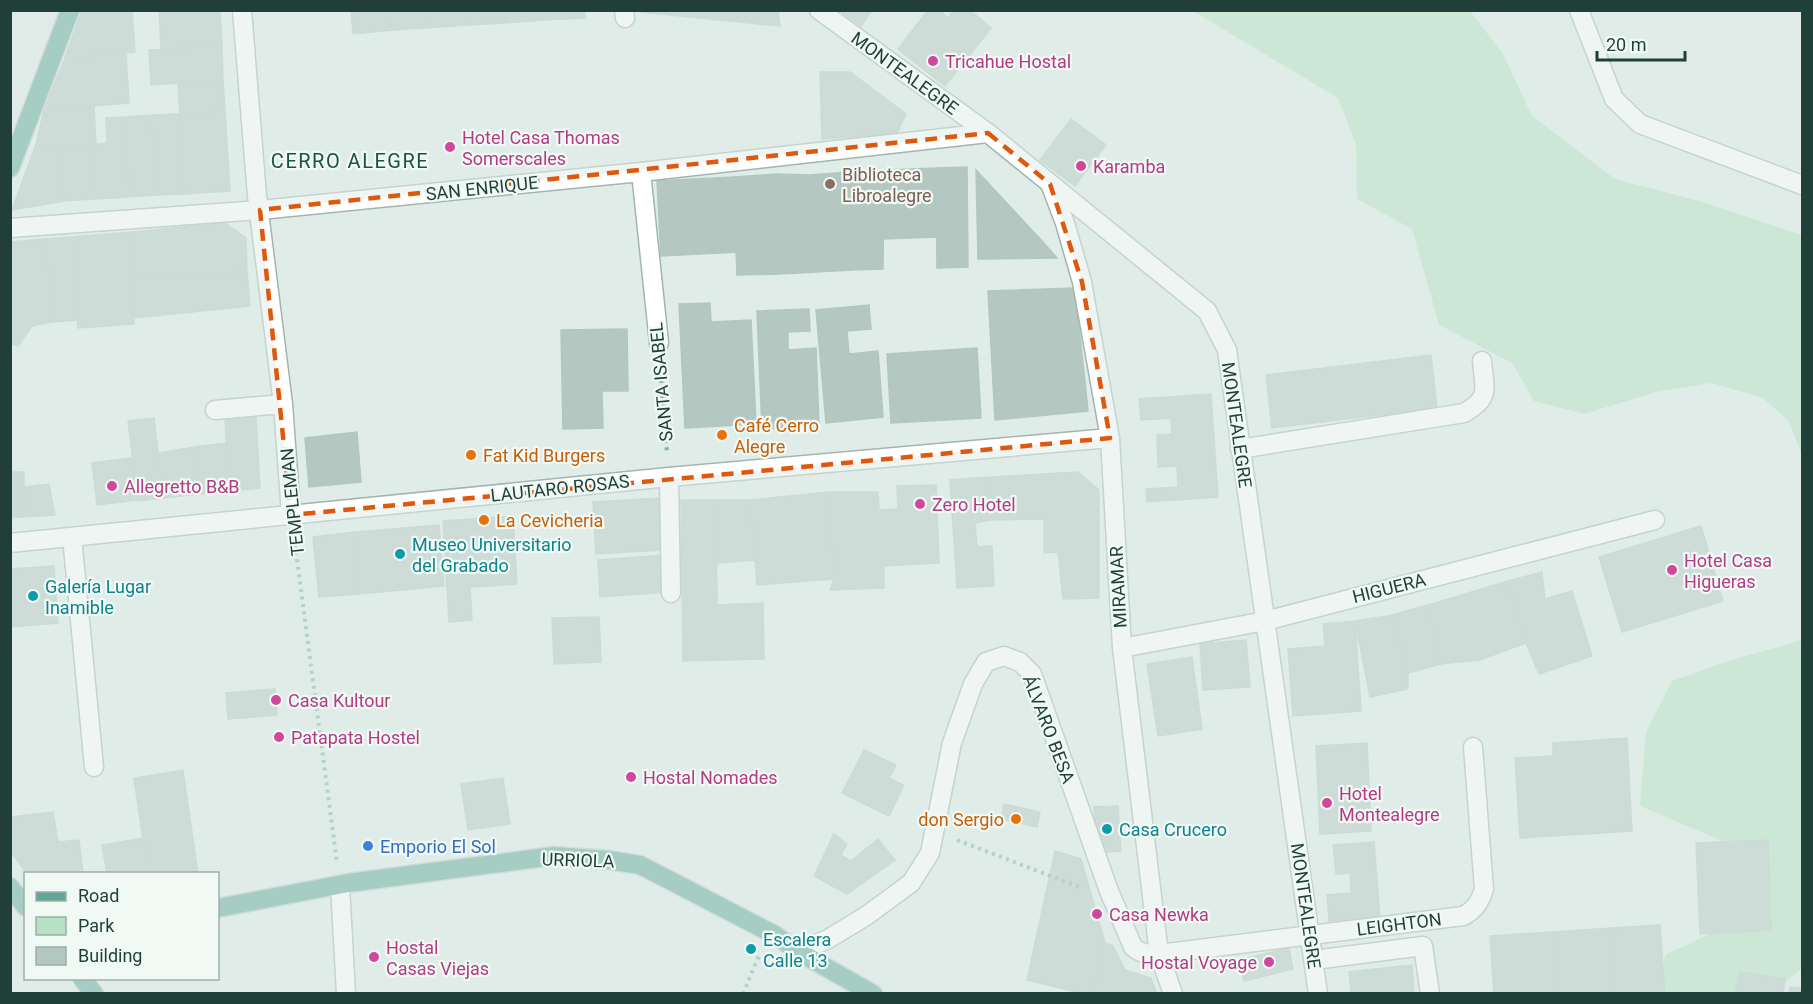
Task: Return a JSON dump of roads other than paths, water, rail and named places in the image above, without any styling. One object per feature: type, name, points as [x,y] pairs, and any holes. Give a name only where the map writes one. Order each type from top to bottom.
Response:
[{"type":"main road","points":[[10,168],[70,10]]},
{"type":"main road","name":"URRIOLA","points":[[219,908],[340,885],[554,856],[609,860],[640,865],[769,932],[799,952],[873,993]]},
{"type":"main road","points":[[10,887],[19,905]]},
{"type":"main road","points":[[84,980],[94,993]]},
{"type":"street","name":"TEMPLEMAN","points":[[242,10],[257,196],[284,404],[291,515]]},
{"type":"street","name":"MONTEALEGRE","points":[[819,10],[988,133],[1207,312],[1227,350],[1318,993]]},
{"type":"street","points":[[1579,10],[1614,99],[1640,124],[1803,185]]},
{"type":"street","name":"SAN ENRIQUE","points":[[10,228],[260,210],[641,172],[988,133]]},
{"type":"street","name":"SANTA ISABEL","points":[[641,172],[659,343]]},
{"type":"street","name":"MIRAMAR","points":[[1050,184],[1065,223],[1082,282],[1110,438],[1122,648],[1159,954],[1173,993]]},
{"type":"street","points":[[1240,449],[1464,413],[1479,405],[1485,396],[1482,360]]},
{"type":"street","points":[[215,410],[284,404]]},
{"type":"street","name":"LAUTARO ROSAS","points":[[10,543],[669,477],[1110,438]]},
{"type":"street","points":[[669,477],[671,593]]},
{"type":"street","name":"HIGUERA","points":[[1122,648],[1265,621],[1655,520]]},
{"type":"street","points":[[72,537],[94,767]]},
{"type":"street","name":"ÁLVARO BESA","points":[[799,952],[857,922],[911,883],[930,854],[952,743],[973,684],[986,662],[1004,656],[1020,662],[1032,674],[1109,891],[1133,947],[1139,952],[1159,954]]},
{"type":"street","name":"LEIGHTON","points":[[1159,954],[1463,916],[1472,911],[1481,899],[1484,889],[1473,747]]},
{"type":"street","points":[[340,885],[346,993]]},
{"type":"street","points":[[1314,960],[1423,946],[1430,993]]},
{"type":"place","name":"Tricahue Hostal","points":[[933,61]]},
{"type":"place","name":"Hotel Casa Thomas Somerscales","points":[[450,147]]},
{"type":"place","name":"Karamba","points":[[1081,166]]},
{"type":"place","name":"Biblioteca Libroalegre","points":[[830,184]]},
{"type":"place","name":"Café Cerro Alegre","points":[[722,435]]},
{"type":"place","name":"Fat Kid Burgers","points":[[471,455]]},
{"type":"place","name":"Allegretto B&B","points":[[112,486]]},
{"type":"place","name":"Zero Hotel","points":[[920,504]]},
{"type":"place","name":"La Cevicheria","points":[[484,520]]},
{"type":"place","name":"Museo Universitario del Grabado","points":[[400,554]]},
{"type":"place","name":"Hotel Casa Higueras","points":[[1672,570]]},
{"type":"place","name":"Galería Lugar Inamible","points":[[33,596]]},
{"type":"place","name":"Casa Kultour","points":[[276,700]]},
{"type":"place","name":"Patapata Hostel","points":[[279,737]]},
{"type":"place","name":"Hostal Nomades","points":[[631,777]]},
{"type":"place","name":"Hotel Montealegre","points":[[1327,803]]},
{"type":"place","name":"don Sergio","points":[[1016,819]]},
{"type":"place","name":"Casa Crucero","points":[[1107,829]]},
{"type":"place","name":"Emporio El Sol","points":[[368,846]]},
{"type":"place","name":"Casa Newka","points":[[1097,914]]},
{"type":"place","name":"Escalera Calle 13","points":[[751,949]]},
{"type":"place","name":"Hostal Casas Viejas","points":[[374,957]]},
{"type":"place","name":"Hostal Voyage","points":[[1269,962]]},
{"type":"district","name":"CERRO ALEGRE","points":[[350,161]]}]
